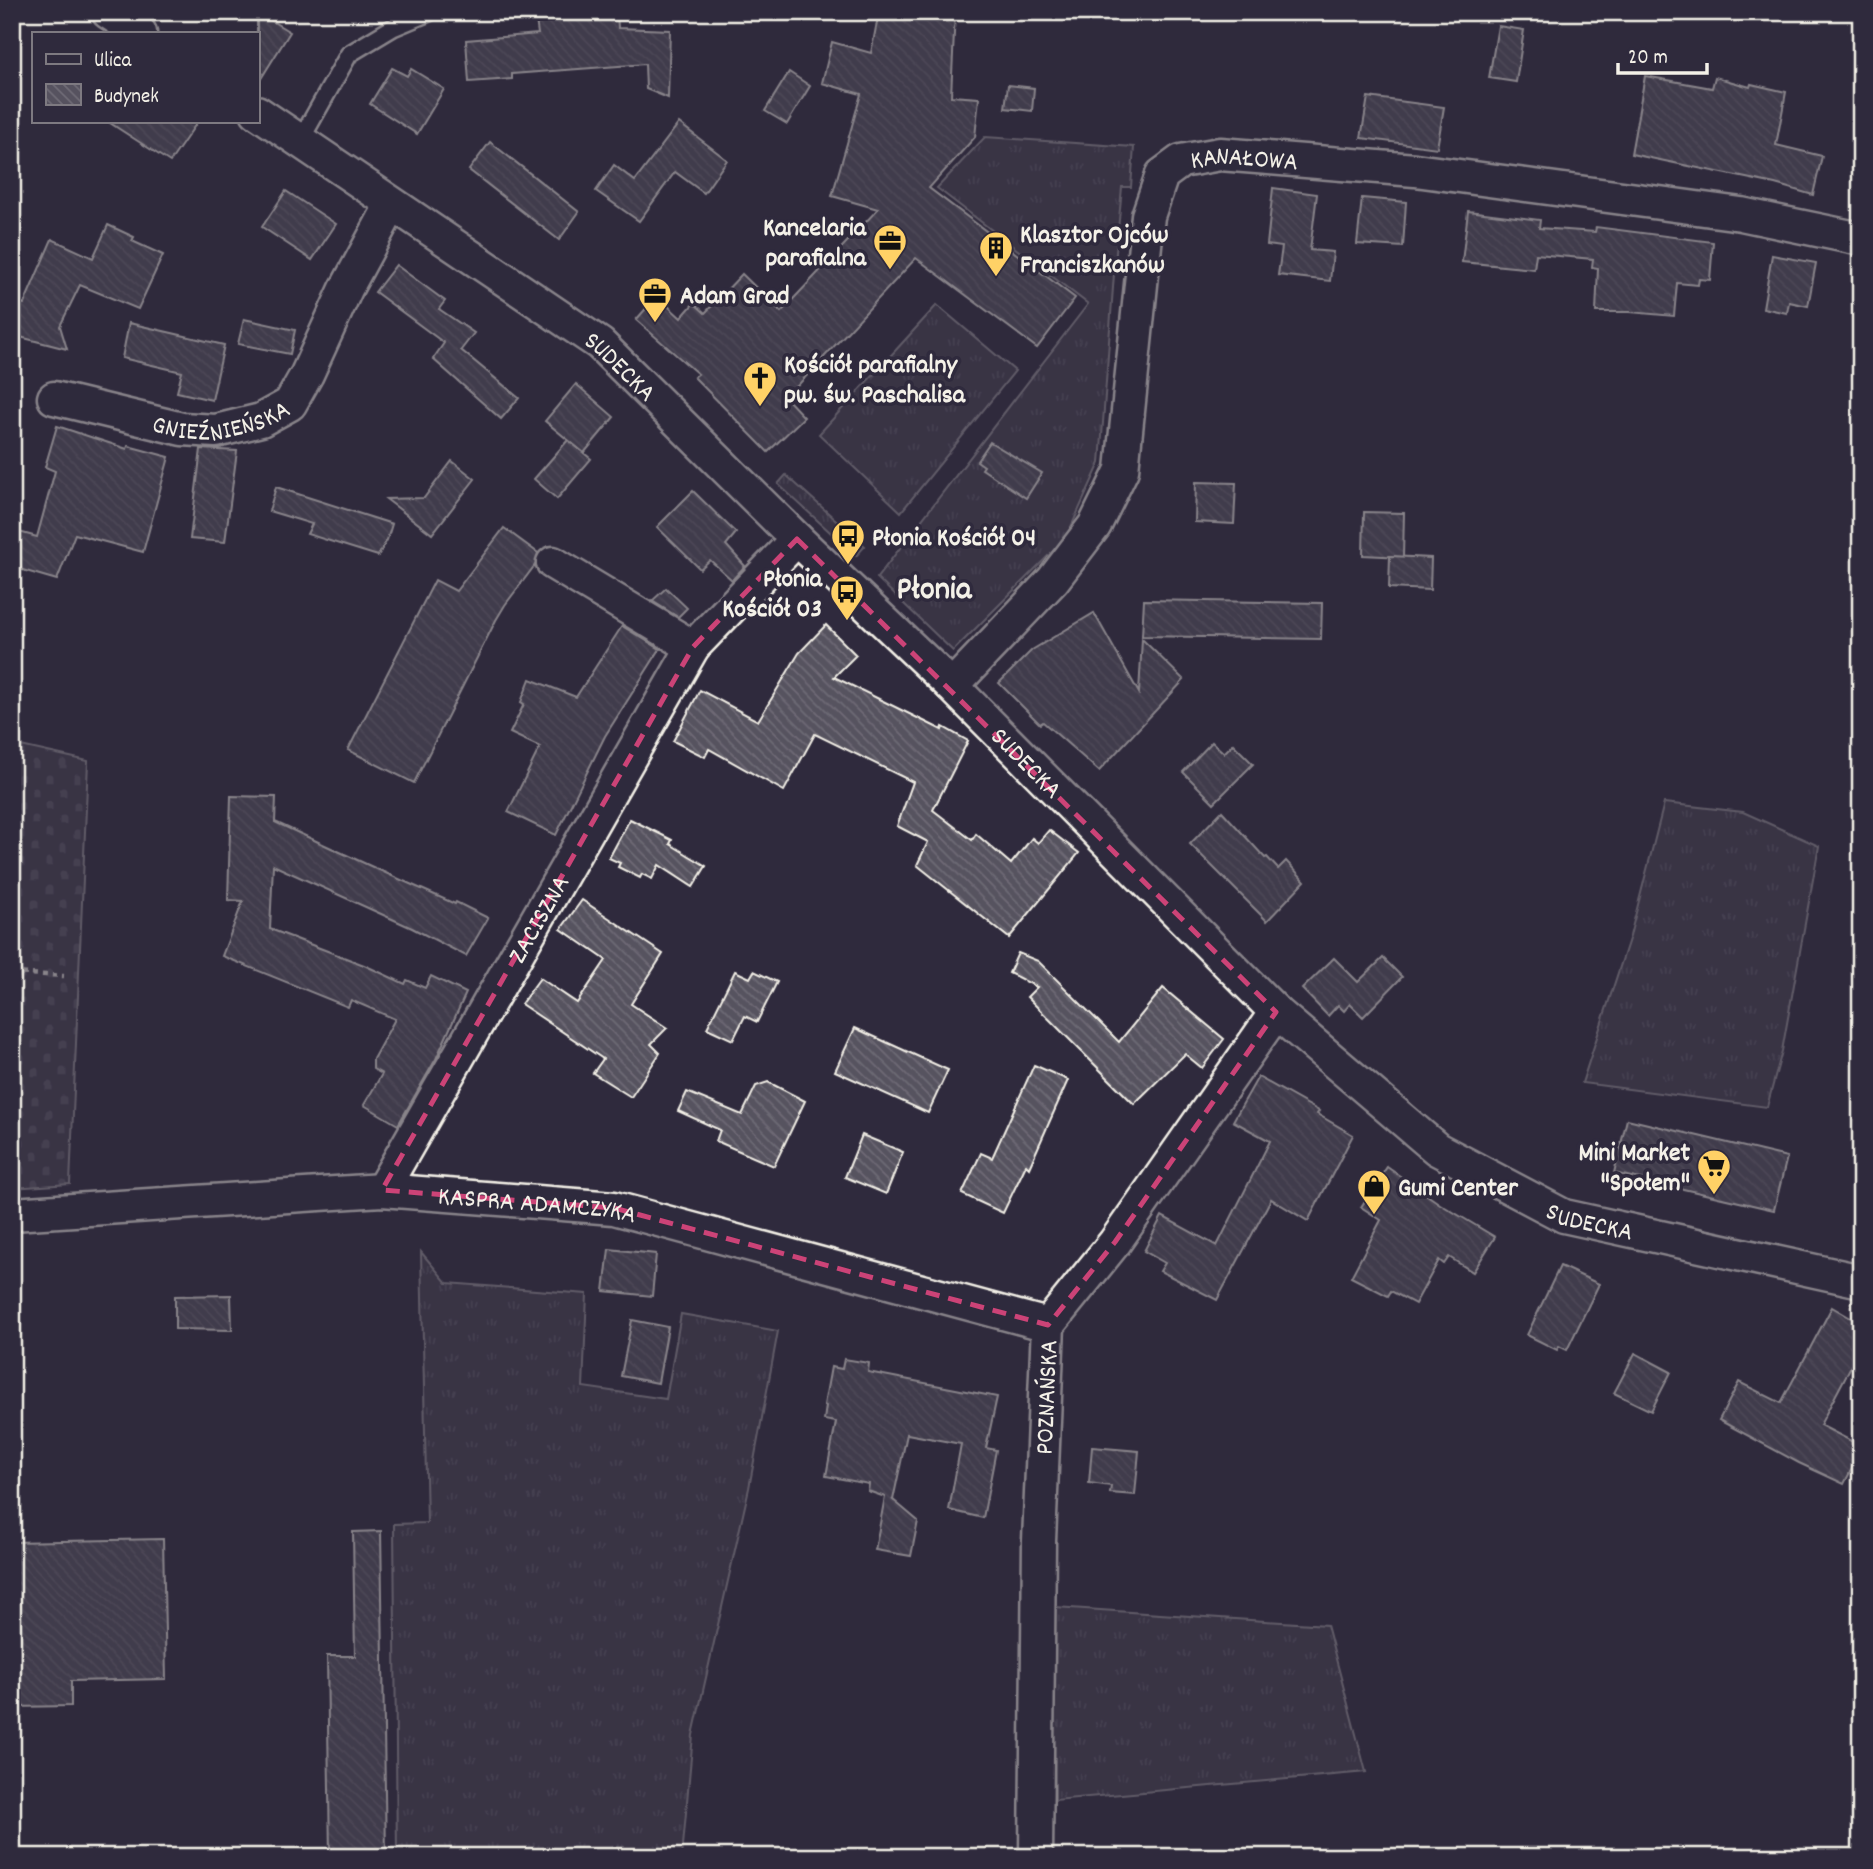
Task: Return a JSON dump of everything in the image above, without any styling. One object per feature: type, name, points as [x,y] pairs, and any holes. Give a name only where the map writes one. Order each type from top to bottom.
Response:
[{"type":"street","points":[[108,12],[138,32]]},
{"type":"street","name":"SUDECKA","points":[[259,113],[600,344],[797,540],[952,686],[1276,1012],[1437,1149],[1564,1216],[1861,1281]]},
{"type":"street","name":"KANAŁOWA","points":[[952,686],[1053,580],[1095,525],[1122,470],[1149,216],[1162,175],[1181,161],[1220,154],[1415,170],[1741,214],[1861,239]]},
{"type":"street","name":"GNIEŹNIEŃSKA","points":[[54,398],[182,429],[216,430],[261,420],[290,404],[307,374],[346,289],[393,204]]},
{"type":"street","name":"ZACISZNA","points":[[382,1190],[693,647],[797,540]]},
{"type":"street","points":[[553,563],[693,647]]},
{"type":"street","name":"POZNAŃSKA","points":[[1036,1857],[1039,1541],[1048,1325],[1115,1242],[1276,1012]]},
{"type":"street","name":"KASPRA ADAMCZYKA","points":[[12,1214],[382,1190],[614,1208],[1048,1325]]},
{"type":"lane","points":[[300,141],[349,54],[394,27],[430,12]]},
{"type":"path","points":[[12,973],[64,976]]},
{"type":"highlighted area","points":[[797,539],[1276,1012],[1115,1242],[1048,1325],[614,1208],[382,1190],[693,647]]},
{"type":"green space","points":[[985,137],[1134,147],[1131,187],[1122,187],[1100,463],[1066,538],[953,651],[877,578],[1088,304],[937,188]]},
{"type":"green space","points":[[937,305],[1015,371],[901,512],[819,434]]},
{"type":"green space","points":[[786,475],[865,546],[856,556],[778,484]]},
{"type":"green space","points":[[12,744],[88,761],[70,1184],[12,1188]]},
{"type":"green space","points":[[1664,803],[1743,812],[1819,846],[1782,1051],[1767,1107],[1582,1083],[1630,936]]},
{"type":"green space","points":[[421,1252],[447,1283],[587,1294],[583,1387],[666,1399],[681,1314],[778,1331],[749,1488],[693,1735],[682,1857],[397,1857],[394,1524],[427,1523]]},
{"type":"green space","points":[[1055,1607],[1327,1625],[1366,1772],[1055,1800]]},
{"type":"building","points":[[257,12],[290,32],[259,82],[259,32]]},
{"type":"building","points":[[535,12],[617,12],[618,28],[670,30],[668,98],[646,89],[645,64],[512,74],[512,79],[469,82],[466,40],[538,34]]},
{"type":"building","points":[[879,12],[955,12],[951,96],[979,98],[975,137],[929,188],[1075,298],[1037,348],[916,258],[786,398],[804,417],[768,452],[694,377],[698,374],[636,320],[657,296],[681,318],[694,303],[705,313],[742,274],[781,312],[878,209],[832,196],[861,94],[822,83],[832,42],[871,53]]},
{"type":"building","points":[[1498,26],[1524,30],[1516,82],[1489,78]]},
{"type":"building","points":[[392,68],[407,76],[411,69],[444,89],[417,134],[370,104]]},
{"type":"building","points":[[789,72],[810,86],[787,124],[765,111]]},
{"type":"building","points":[[1645,76],[1712,88],[1715,77],[1750,87],[1751,84],[1786,92],[1776,145],[1822,156],[1813,195],[1775,184],[1631,154]]},
{"type":"building","points":[[1008,85],[1034,88],[1032,111],[1005,108]]},
{"type":"building","points":[[1368,97],[1444,107],[1437,148],[1361,138]]},
{"type":"building","points":[[109,122],[197,122],[170,162]]},
{"type":"building","points":[[679,123],[727,160],[704,193],[675,172],[639,221],[596,191],[614,165],[635,181]]},
{"type":"building","points":[[490,142],[579,212],[559,240],[469,170]]},
{"type":"building","points":[[1273,188],[1317,194],[1310,250],[1333,252],[1330,281],[1278,275],[1282,247],[1267,245]]},
{"type":"building","points":[[286,191],[336,224],[312,260],[262,227]]},
{"type":"building","points":[[1362,198],[1406,202],[1403,247],[1357,244]]},
{"type":"building","points":[[1468,211],[1540,220],[1539,228],[1595,232],[1596,227],[1713,242],[1710,280],[1699,279],[1698,285],[1677,283],[1674,316],[1596,312],[1598,268],[1592,267],[1593,259],[1536,254],[1534,269],[1462,262]]},
{"type":"building","points":[[108,225],[134,237],[132,241],[163,255],[138,309],[80,285],[60,326],[67,349],[12,335],[12,299],[24,304],[52,239],[93,258]]},
{"type":"building","points":[[1772,255],[1816,263],[1808,306],[1789,302],[1787,313],[1763,308]]},
{"type":"building","points":[[396,265],[445,301],[439,309],[474,333],[461,350],[519,398],[501,419],[433,359],[444,343],[375,292]]},
{"type":"building","points":[[244,319],[295,330],[290,354],[238,344]]},
{"type":"building","points":[[129,323],[224,345],[212,400],[177,392],[182,372],[122,358]]},
{"type":"building","points":[[576,384],[614,417],[584,453],[545,421]]},
{"type":"building","points":[[57,426],[127,449],[128,446],[169,457],[143,552],[75,534],[57,580],[12,567],[12,530],[37,537],[55,471],[45,467]]},
{"type":"building","points":[[568,440],[591,459],[557,499],[534,479]]},
{"type":"building","points":[[990,442],[1042,473],[1026,498],[982,469],[984,466],[977,461]]},
{"type":"building","points":[[201,449],[237,451],[225,542],[190,539]]},
{"type":"building","points":[[452,461],[475,479],[432,534],[386,499],[424,498]]},
{"type":"building","points":[[1196,482],[1236,483],[1234,524],[1195,522]]},
{"type":"building","points":[[276,487],[392,524],[378,556],[307,534],[312,524],[269,511]]},
{"type":"building","points":[[693,491],[736,533],[726,545],[745,566],[732,580],[710,560],[700,569],[657,527]]},
{"type":"building","points":[[1364,512],[1404,513],[1403,557],[1363,555]]},
{"type":"building","points":[[504,528],[538,553],[535,565],[496,620],[414,783],[348,750],[435,580],[456,591]]},
{"type":"building","points":[[1390,556],[1431,558],[1430,590],[1389,588]]},
{"type":"building","points":[[666,588],[687,608],[678,617],[652,601]]},
{"type":"building","points":[[1144,600],[1322,603],[1321,639],[1142,636]]},
{"type":"building","points":[[1094,613],[1139,693],[1142,639],[1184,680],[1099,771],[1043,722],[1040,724],[999,683],[1032,650]]},
{"type":"building","points":[[826,625],[856,655],[834,677],[968,741],[933,810],[972,840],[976,834],[1011,864],[1032,838],[1038,843],[1049,830],[1079,853],[1009,938],[917,865],[928,842],[897,826],[913,782],[815,734],[784,791],[709,749],[705,757],[673,741],[700,690],[758,721],[799,653]]},
{"type":"building","points":[[622,626],[660,649],[605,736],[556,835],[508,812],[540,747],[510,733],[524,704],[521,702],[530,679],[576,697]]},
{"type":"building","points":[[1212,742],[1224,753],[1233,744],[1253,764],[1214,803],[1183,772]]},
{"type":"building","points":[[231,796],[276,797],[275,822],[488,918],[466,956],[412,928],[273,865],[270,929],[364,965],[405,984],[407,980],[425,988],[431,976],[466,993],[436,1059],[398,1125],[364,1105],[382,1074],[373,1069],[373,1059],[395,1019],[351,1000],[348,1007],[222,956],[243,901],[228,900]]},
{"type":"building","points":[[1222,811],[1278,869],[1286,861],[1305,881],[1267,921],[1190,844]]},
{"type":"building","points":[[630,819],[672,840],[670,844],[706,866],[693,887],[659,865],[652,879],[642,874],[640,878],[618,867],[620,863],[609,858]]},
{"type":"building","points":[[582,900],[663,954],[631,1004],[667,1028],[651,1044],[660,1053],[631,1097],[593,1073],[603,1059],[521,1004],[540,978],[577,1003],[606,960],[561,929]]},
{"type":"building","points":[[1018,953],[1038,961],[1119,1042],[1163,988],[1224,1039],[1202,1068],[1185,1054],[1134,1104],[1027,997],[1037,987],[1009,973]]},
{"type":"building","points":[[1334,958],[1358,982],[1383,958],[1402,977],[1363,1017],[1350,1004],[1344,1011],[1338,1005],[1328,1016],[1302,989]]},
{"type":"building","points":[[735,971],[750,978],[754,971],[777,982],[757,1022],[745,1016],[733,1040],[707,1028]]},
{"type":"building","points":[[855,1028],[948,1070],[928,1113],[835,1071]]},
{"type":"building","points":[[1034,1065],[1068,1080],[1029,1168],[1026,1165],[1003,1213],[962,1194],[981,1153],[992,1158]]},
{"type":"building","points":[[1258,1077],[1319,1111],[1317,1114],[1353,1135],[1308,1221],[1271,1199],[1217,1300],[1160,1271],[1165,1263],[1144,1251],[1162,1216],[1217,1246],[1270,1141],[1233,1121]]},
{"type":"building","points":[[768,1082],[805,1101],[774,1166],[716,1141],[720,1130],[678,1111],[687,1092],[742,1115],[756,1086]]},
{"type":"building","points":[[1627,1119],[1787,1157],[1774,1210],[1614,1173]]},
{"type":"building","points":[[862,1135],[903,1152],[886,1194],[845,1177]]},
{"type":"building","points":[[1387,1167],[1440,1204],[1495,1237],[1473,1272],[1449,1257],[1444,1264],[1439,1260],[1415,1304],[1391,1291],[1388,1296],[1351,1277],[1381,1220],[1361,1207]]},
{"type":"building","points":[[609,1249],[656,1254],[652,1296],[604,1291]]},
{"type":"building","points":[[1560,1266],[1599,1284],[1567,1350],[1559,1346],[1557,1350],[1527,1335]]},
{"type":"building","points":[[231,1295],[232,1330],[175,1329],[175,1296]]},
{"type":"building","points":[[1832,1307],[1861,1324],[1861,1347],[1820,1425],[1861,1446],[1844,1484],[1719,1420],[1739,1382],[1781,1403]]},
{"type":"building","points":[[632,1320],[668,1327],[658,1383],[621,1376]]},
{"type":"building","points":[[1635,1353],[1671,1372],[1651,1411],[1614,1393]]},
{"type":"building","points":[[844,1359],[869,1363],[868,1372],[997,1397],[986,1448],[996,1450],[983,1518],[949,1510],[961,1444],[907,1434],[893,1500],[918,1521],[911,1556],[875,1550],[885,1497],[868,1491],[869,1484],[826,1476],[836,1422],[824,1420],[824,1405],[831,1367],[842,1369]]},
{"type":"building","points":[[1092,1447],[1139,1451],[1135,1495],[1110,1493],[1111,1486],[1089,1483]]},
{"type":"building","points":[[381,1531],[386,1857],[330,1857],[327,1656],[355,1656],[353,1532]]},
{"type":"building","points":[[163,1539],[166,1679],[71,1681],[71,1706],[12,1707],[12,1542]]},
{"type":"place","name":"Kancelaria parafialna","points":[[890,271]]},
{"type":"place","name":"Klasztor Ojców Franciszkanów","points":[[996,278]]},
{"type":"place","name":"Adam Grad","points":[[655,324]]},
{"type":"place","name":"Kościół parafialny pw. św. Paschalisa","points":[[760,408]]},
{"type":"place","name":"Płonia Kościół 04","points":[[848,566]]},
{"type":"place","name":"Płonia Kościół 03","points":[[847,622]]},
{"type":"place","name":"Mini Market \"Społem\"","points":[[1714,1196]]},
{"type":"place","name":"Gumi Center","points":[[1374,1216]]},
{"type":"district","name":"Płonia","points":[[934,586]]}]
